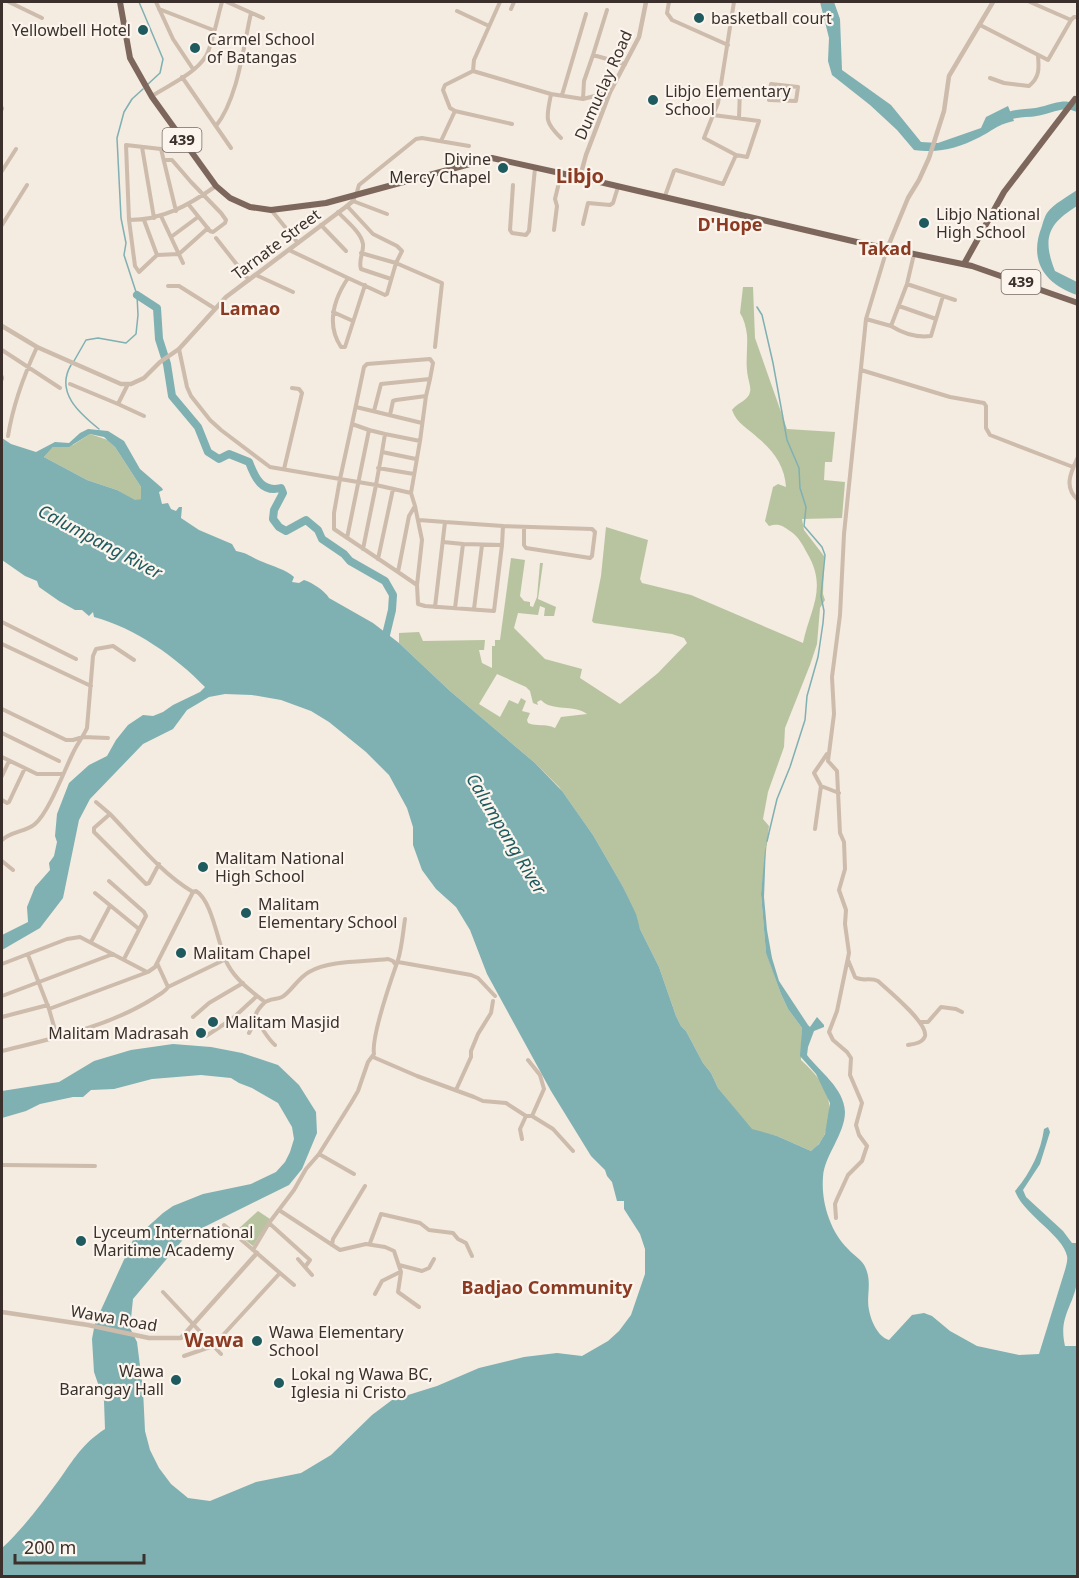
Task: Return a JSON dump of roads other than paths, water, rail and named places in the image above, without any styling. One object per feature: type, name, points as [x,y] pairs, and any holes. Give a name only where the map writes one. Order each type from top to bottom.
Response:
[{"type":"main road","name":"439","points":[[120,2],[130,58],[141,80],[216,186],[240,203],[250,207],[271,210],[305,207],[354,198],[492,158],[887,249],[964,264],[1077,303]]},
{"type":"main road","points":[[964,264],[1004,192],[1075,99]]},
{"type":"street","points":[[9,2],[42,18]]},
{"type":"street","points":[[156,2],[173,39],[194,69]]},
{"type":"street","points":[[150,94],[194,69],[207,54],[222,2]]},
{"type":"street","points":[[227,2],[262,18]]},
{"type":"street","points":[[473,71],[474,60],[500,2]]},
{"type":"street","points":[[511,9],[514,2]]},
{"type":"street","name":"Dumuclay Road","points":[[580,177],[610,92],[639,37],[645,2]]},
{"type":"street","points":[[669,2],[667,13],[672,20],[728,45]]},
{"type":"street","points":[[712,115],[759,121],[747,157],[736,155],[704,138],[712,115],[718,104],[734,2]]},
{"type":"street","points":[[836,1218],[837,1199],[848,1175],[862,1161],[867,1146],[859,1135],[856,1125],[862,1101],[851,1078],[851,1058],[833,1040],[829,1032],[837,1011],[849,953],[845,924],[846,910],[839,890],[845,869],[844,843],[840,834],[837,771],[828,761],[834,714],[832,676],[840,615],[844,534],[866,319],[887,249],[908,198],[929,158],[943,116],[950,76],[993,2]]},
{"type":"street","points":[[1030,2],[1071,20]]},
{"type":"street","points":[[159,9],[213,30]]},
{"type":"street","points":[[583,99],[584,81],[607,10]]},
{"type":"street","points":[[457,11],[489,26]]},
{"type":"street","points":[[216,126],[232,95],[251,13]]},
{"type":"street","points":[[562,96],[586,14]]},
{"type":"street","points":[[980,25],[1048,60],[1071,20],[1077,17]]},
{"type":"street","points":[[593,55],[625,64]]},
{"type":"street","points":[[990,78],[1004,83],[1029,86],[1039,73],[1038,55]]},
{"type":"street","points":[[512,124],[455,111],[450,108],[443,90],[449,82],[473,71],[562,96],[583,99],[610,92]]},
{"type":"street","points":[[182,77],[231,148]]},
{"type":"street","points":[[771,84],[798,87],[796,101],[769,100],[770,91],[771,84]]},
{"type":"street","points":[[738,118],[740,90],[770,91]]},
{"type":"street","points":[[551,94],[549,127],[561,138]]},
{"type":"street","points":[[441,141],[455,111]]},
{"type":"street","points":[[387,214],[354,198],[359,185],[410,143],[422,138],[469,146]]},
{"type":"street","points":[[176,211],[161,149],[126,145],[129,220],[135,266],[139,272],[157,255],[179,254],[208,228]]},
{"type":"street","points":[[141,147],[154,218]]},
{"type":"street","points":[[2,171],[16,148]]},
{"type":"street","points":[[664,197],[676,170],[723,184],[736,155]]},
{"type":"street","points":[[164,160],[172,160],[226,220],[213,232],[189,205]]},
{"type":"street","points":[[513,185],[510,230],[512,233],[526,235],[529,231],[535,167]]},
{"type":"street","points":[[554,230],[557,206],[555,199],[561,173]]},
{"type":"street","points":[[2,225],[27,185]]},
{"type":"street","points":[[129,220],[144,220],[176,211],[189,205],[216,186]]},
{"type":"street","points":[[583,224],[588,203],[610,205],[613,203],[618,187]]},
{"type":"street","name":"Tarnate Street","points":[[127,386],[144,378],[160,362],[179,349],[214,308],[347,206],[354,198]]},
{"type":"street","points":[[288,249],[386,295],[402,251],[373,234],[347,206]]},
{"type":"street","points":[[271,210],[298,243]]},
{"type":"street","points":[[338,212],[363,243],[359,264],[361,268],[391,279]]},
{"type":"street","points":[[161,216],[183,263]]},
{"type":"street","points":[[171,237],[198,217]]},
{"type":"street","points":[[144,220],[157,255]]},
{"type":"street","points":[[321,225],[346,251]]},
{"type":"street","points":[[216,238],[249,280]]},
{"type":"street","points":[[362,253],[396,263],[442,283],[435,347]]},
{"type":"street","points":[[891,326],[907,284],[914,254]]},
{"type":"street","points":[[256,275],[293,292]]},
{"type":"street","points":[[348,278],[338,292],[333,312],[333,326],[340,347],[345,347],[365,285]]},
{"type":"street","points":[[907,284],[955,300]]},
{"type":"street","points":[[168,286],[179,286],[214,308]]},
{"type":"street","points":[[866,319],[911,335],[931,336],[943,296]]},
{"type":"street","points":[[899,306],[936,319]]},
{"type":"street","points":[[333,312],[353,321]]},
{"type":"street","points":[[2,326],[37,347],[127,386],[118,404]]},
{"type":"street","points":[[8,436],[11,418],[27,367],[37,347]]},
{"type":"street","points":[[179,349],[191,396],[210,420],[270,467],[411,493]]},
{"type":"street","points":[[2,350],[60,388]]},
{"type":"street","points":[[417,585],[333,526],[340,479],[364,367],[367,364],[430,359],[433,363],[411,493],[422,540],[417,585],[418,604],[494,611],[503,526]]},
{"type":"street","points":[[861,370],[950,397],[984,403],[986,428],[990,435],[1074,467]]},
{"type":"street","points":[[374,411],[381,384],[430,379]]},
{"type":"street","points":[[70,384],[144,416]]},
{"type":"street","points":[[284,470],[302,393],[299,389],[292,388]]},
{"type":"street","points":[[390,415],[393,401],[426,396]]},
{"type":"street","points":[[356,407],[422,423]]},
{"type":"street","points":[[352,424],[420,441]]},
{"type":"street","points":[[347,538],[369,430]]},
{"type":"street","points":[[363,549],[385,434]]},
{"type":"street","points":[[382,452],[416,459]]},
{"type":"street","points":[[1077,457],[1069,488],[1077,500]]},
{"type":"street","points":[[378,468],[414,474]]},
{"type":"street","points":[[378,559],[393,489]]},
{"type":"street","points":[[398,572],[409,516],[415,506]]},
{"type":"street","points":[[419,520],[592,529],[595,532],[592,556],[590,558],[526,548],[524,527]]},
{"type":"street","points":[[435,607],[445,522]]},
{"type":"street","points":[[443,542],[502,545]]},
{"type":"street","points":[[455,608],[463,544]]},
{"type":"street","points":[[474,609],[482,545]]},
{"type":"street","points":[[2,622],[76,658]]},
{"type":"street","points":[[2,644],[91,686]]},
{"type":"street","points":[[2,840],[10,834],[31,827],[42,818],[62,774],[83,737],[87,728],[93,656],[96,649],[113,646],[134,660]]},
{"type":"street","points":[[2,709],[66,740],[83,737],[108,738]]},
{"type":"street","points":[[2,733],[59,761]]},
{"type":"street","points":[[815,829],[821,786],[814,773],[829,752]]},
{"type":"street","points":[[2,757],[41,775],[62,774]]},
{"type":"street","points":[[2,776],[9,761]]},
{"type":"street","points":[[2,800],[9,802],[25,768]]},
{"type":"street","points":[[821,786],[839,793]]},
{"type":"street","points":[[96,802],[110,813],[175,881],[193,892],[201,893],[212,916],[228,964],[243,983],[265,1002]]},
{"type":"street","points":[[110,813],[94,828],[94,832],[146,884],[159,864]]},
{"type":"street","points":[[2,861],[13,870]]},
{"type":"street","points":[[109,881],[145,914],[124,959]]},
{"type":"street","points":[[2,1017],[48,1007],[148,972],[157,962],[193,892]]},
{"type":"street","points":[[95,893],[139,930]]},
{"type":"street","points":[[91,942],[110,906]]},
{"type":"street","points":[[255,1252],[269,1223],[303,1178],[306,1169],[319,1154],[358,1091],[368,1062],[373,1057],[381,1014],[397,963],[405,919]]},
{"type":"street","points":[[2,964],[73,937],[80,937],[148,972]]},
{"type":"street","points":[[2,996],[113,953]]},
{"type":"street","points":[[28,955],[57,1037]]},
{"type":"street","points":[[2,1051],[108,1021],[147,1002],[168,987],[226,959]]},
{"type":"street","points":[[249,1034],[257,1013],[265,1002],[285,995],[296,981],[313,970],[345,962],[388,959],[397,963],[471,975],[478,978],[494,998],[491,1013],[478,1034],[471,1057],[456,1090]]},
{"type":"street","points":[[848,960],[855,977],[860,980],[878,981],[920,1022],[924,1030],[924,1039],[908,1045]]},
{"type":"street","points":[[157,962],[168,987]]},
{"type":"street","points":[[193,1017],[243,983]]},
{"type":"street","points":[[206,1036],[232,1019],[258,996]]},
{"type":"street","points":[[920,1022],[928,1022],[941,1007],[962,1012]]},
{"type":"street","points":[[257,1018],[267,1038],[275,1045]]},
{"type":"street","points":[[373,1057],[483,1101],[506,1103],[553,1129],[573,1151]]},
{"type":"street","points":[[528,1060],[540,1075],[544,1089],[532,1116]]},
{"type":"street","points":[[522,1139],[520,1129],[526,1116]]},
{"type":"street","points":[[319,1154],[354,1174]]},
{"type":"street","points":[[2,1165],[95,1166]]},
{"type":"street","points":[[332,1245],[333,1239],[365,1186]]},
{"type":"street","points":[[279,1210],[343,1251],[370,1244],[394,1251],[401,1272],[398,1292],[419,1308]]},
{"type":"street","points":[[370,1244],[381,1214],[420,1223],[429,1230],[453,1233],[466,1243],[472,1256]]},
{"type":"street","points":[[269,1223],[310,1260],[305,1267]]},
{"type":"street","points":[[224,1225],[294,1286]]},
{"type":"street","name":"Wawa Road","points":[[2,1312],[88,1325],[149,1338],[181,1338],[255,1252]]},
{"type":"street","points":[[298,1259],[312,1275]]},
{"type":"street","points":[[399,1265],[422,1271],[429,1268],[434,1259]]},
{"type":"street","points":[[375,1294],[382,1281],[401,1272]]},
{"type":"street","points":[[184,1356],[213,1346],[280,1273]]},
{"type":"street","points":[[163,1292],[221,1354]]},
{"type":"water","points":[[820,2],[834,2],[840,19],[842,70],[891,105],[921,142],[938,143],[981,128],[986,117],[1008,106],[1014,121],[963,145],[932,151],[914,150],[897,130],[870,105],[832,75],[828,61],[829,38]]},
{"type":"water","points":[[1077,190],[1077,206],[1054,226],[1050,233],[1049,249],[1055,271],[1077,282],[1077,295],[1048,278],[1038,260],[1037,250],[1038,239],[1047,213],[1057,203]]},
{"type":"water","name":"Calumpang River","points":[[88,429],[108,431],[124,441],[140,469],[162,488],[163,490],[159,492],[162,504],[168,503],[171,509],[176,511],[182,507],[181,518],[199,530],[232,544],[236,551],[287,572],[294,577],[292,582],[299,583],[304,580],[311,583],[329,598],[373,623],[399,643],[450,691],[535,763],[562,791],[593,835],[622,885],[659,967],[676,1016],[718,1088],[752,1129],[777,1136],[811,1151],[825,1134],[830,1103],[816,1074],[800,1056],[802,1028],[788,1009],[766,953],[761,894],[766,847],[764,897],[767,930],[779,981],[810,1027],[817,1017],[824,1025],[814,1031],[807,1055],[836,1088],[844,1103],[842,1128],[824,1169],[825,1206],[836,1234],[865,1266],[869,1279],[870,1314],[882,1336],[889,1340],[912,1315],[924,1313],[977,1346],[1019,1355],[1039,1354],[1067,1258],[1058,1240],[1026,1208],[1015,1191],[1030,1170],[1044,1129],[1048,1127],[1050,1132],[1040,1164],[1023,1190],[1026,1197],[1063,1231],[1072,1243],[1077,1243],[1077,1281],[1065,1319],[1063,1336],[1065,1346],[1077,1346],[1077,1576],[2,1576],[2,1548],[32,1516],[79,1452],[105,1429],[104,1401],[94,1372],[92,1339],[95,1323],[133,1240],[173,1206],[203,1194],[251,1184],[276,1172],[285,1162],[294,1139],[292,1127],[278,1103],[231,1078],[201,1075],[152,1079],[114,1089],[91,1090],[83,1097],[40,1104],[2,1118],[2,1091],[59,1082],[94,1061],[131,1050],[173,1044],[211,1047],[242,1053],[278,1065],[299,1085],[316,1112],[317,1133],[302,1169],[289,1185],[186,1236],[133,1299],[130,1328],[137,1342],[145,1431],[150,1450],[159,1468],[171,1484],[188,1498],[210,1501],[256,1482],[301,1473],[331,1455],[372,1415],[392,1400],[437,1386],[479,1368],[524,1357],[557,1353],[582,1356],[608,1341],[619,1331],[631,1315],[645,1274],[645,1249],[640,1234],[624,1209],[624,1201],[617,1201],[612,1182],[605,1170],[591,1156],[551,1091],[487,974],[470,930],[456,907],[436,889],[422,870],[413,845],[413,827],[407,808],[389,775],[366,752],[329,722],[311,711],[281,700],[252,695],[225,694],[209,697],[187,710],[173,729],[143,744],[90,799],[79,820],[63,898],[40,928],[2,950],[2,935],[28,922],[27,907],[35,887],[50,870],[49,863],[54,856],[57,842],[55,836],[57,814],[69,783],[89,765],[107,756],[128,725],[143,715],[153,716],[163,712],[205,687],[154,645],[125,628],[94,617],[93,612],[89,616],[82,610],[75,610],[39,587],[37,581],[25,576],[2,560],[2,438],[11,444],[36,452],[55,442],[69,443]],"holes":[[[90,434],[104,437],[115,447],[141,487],[141,499],[135,500],[117,490],[87,480],[44,457],[53,447],[69,447]]]},
{"type":"waterway","points":[[139,2],[163,59],[160,73],[147,85]]},
{"type":"waterway","points":[[74,361],[86,340],[98,338],[126,343],[136,334],[137,295],[124,255],[126,243],[121,218],[117,138],[124,112],[132,99],[143,89]]},
{"type":"waterway","points":[[1004,118],[1067,105],[1078,108]]},
{"type":"waterway","points":[[137,295],[157,308],[159,339],[167,364],[172,396],[198,427],[208,452],[219,459],[229,454],[249,462],[260,483],[269,488],[281,488],[283,493],[274,510],[273,519],[279,527],[286,531],[306,520],[318,530],[322,539],[350,561],[385,581],[393,595],[384,643]]},
{"type":"waterway","points":[[757,307],[762,315],[773,363],[787,440],[799,468],[800,488],[806,507],[804,526],[822,547],[825,555],[821,596],[824,611],[818,657],[807,696],[805,720],[777,799],[767,841]]},
{"type":"waterway","points":[[71,365],[66,384],[68,393],[77,409],[99,429]]},
{"type":"place","name":"basketball court","points":[[699,18]]},
{"type":"place","name":"Yellowbell Hotel","points":[[143,30]]},
{"type":"place","name":"Carmel School of Batangas","points":[[195,48]]},
{"type":"place","name":"Libjo Elementary School","points":[[653,100]]},
{"type":"place","name":"Divine Mercy Chapel","points":[[503,168]]},
{"type":"place","name":"Libjo National High School","points":[[924,223]]},
{"type":"place","name":"Malitam National High School","points":[[203,867]]},
{"type":"place","name":"Malitam Elementary School","points":[[246,913]]},
{"type":"place","name":"Malitam Chapel","points":[[181,953]]},
{"type":"place","name":"Malitam Masjid","points":[[213,1022]]},
{"type":"place","name":"Malitam Madrasah","points":[[201,1033]]},
{"type":"place","name":"Lyceum International Maritime Academy","points":[[81,1241]]},
{"type":"place","name":"Wawa Elementary School","points":[[257,1341]]},
{"type":"place","name":"Wawa Barangay Hall","points":[[176,1380]]},
{"type":"place","name":"Lokal ng Wawa BC, Iglesia ni Cristo","points":[[279,1383]]},
{"type":"district","name":"Libjo","points":[[580,176]]},
{"type":"district","name":"D'Hope","points":[[730,225]]},
{"type":"district","name":"Takad","points":[[885,249]]},
{"type":"district","name":"Lamao","points":[[250,309]]},
{"type":"district","name":"Badjao Community","points":[[547,1288]]},
{"type":"district","name":"Wawa","points":[[214,1340]]}]
